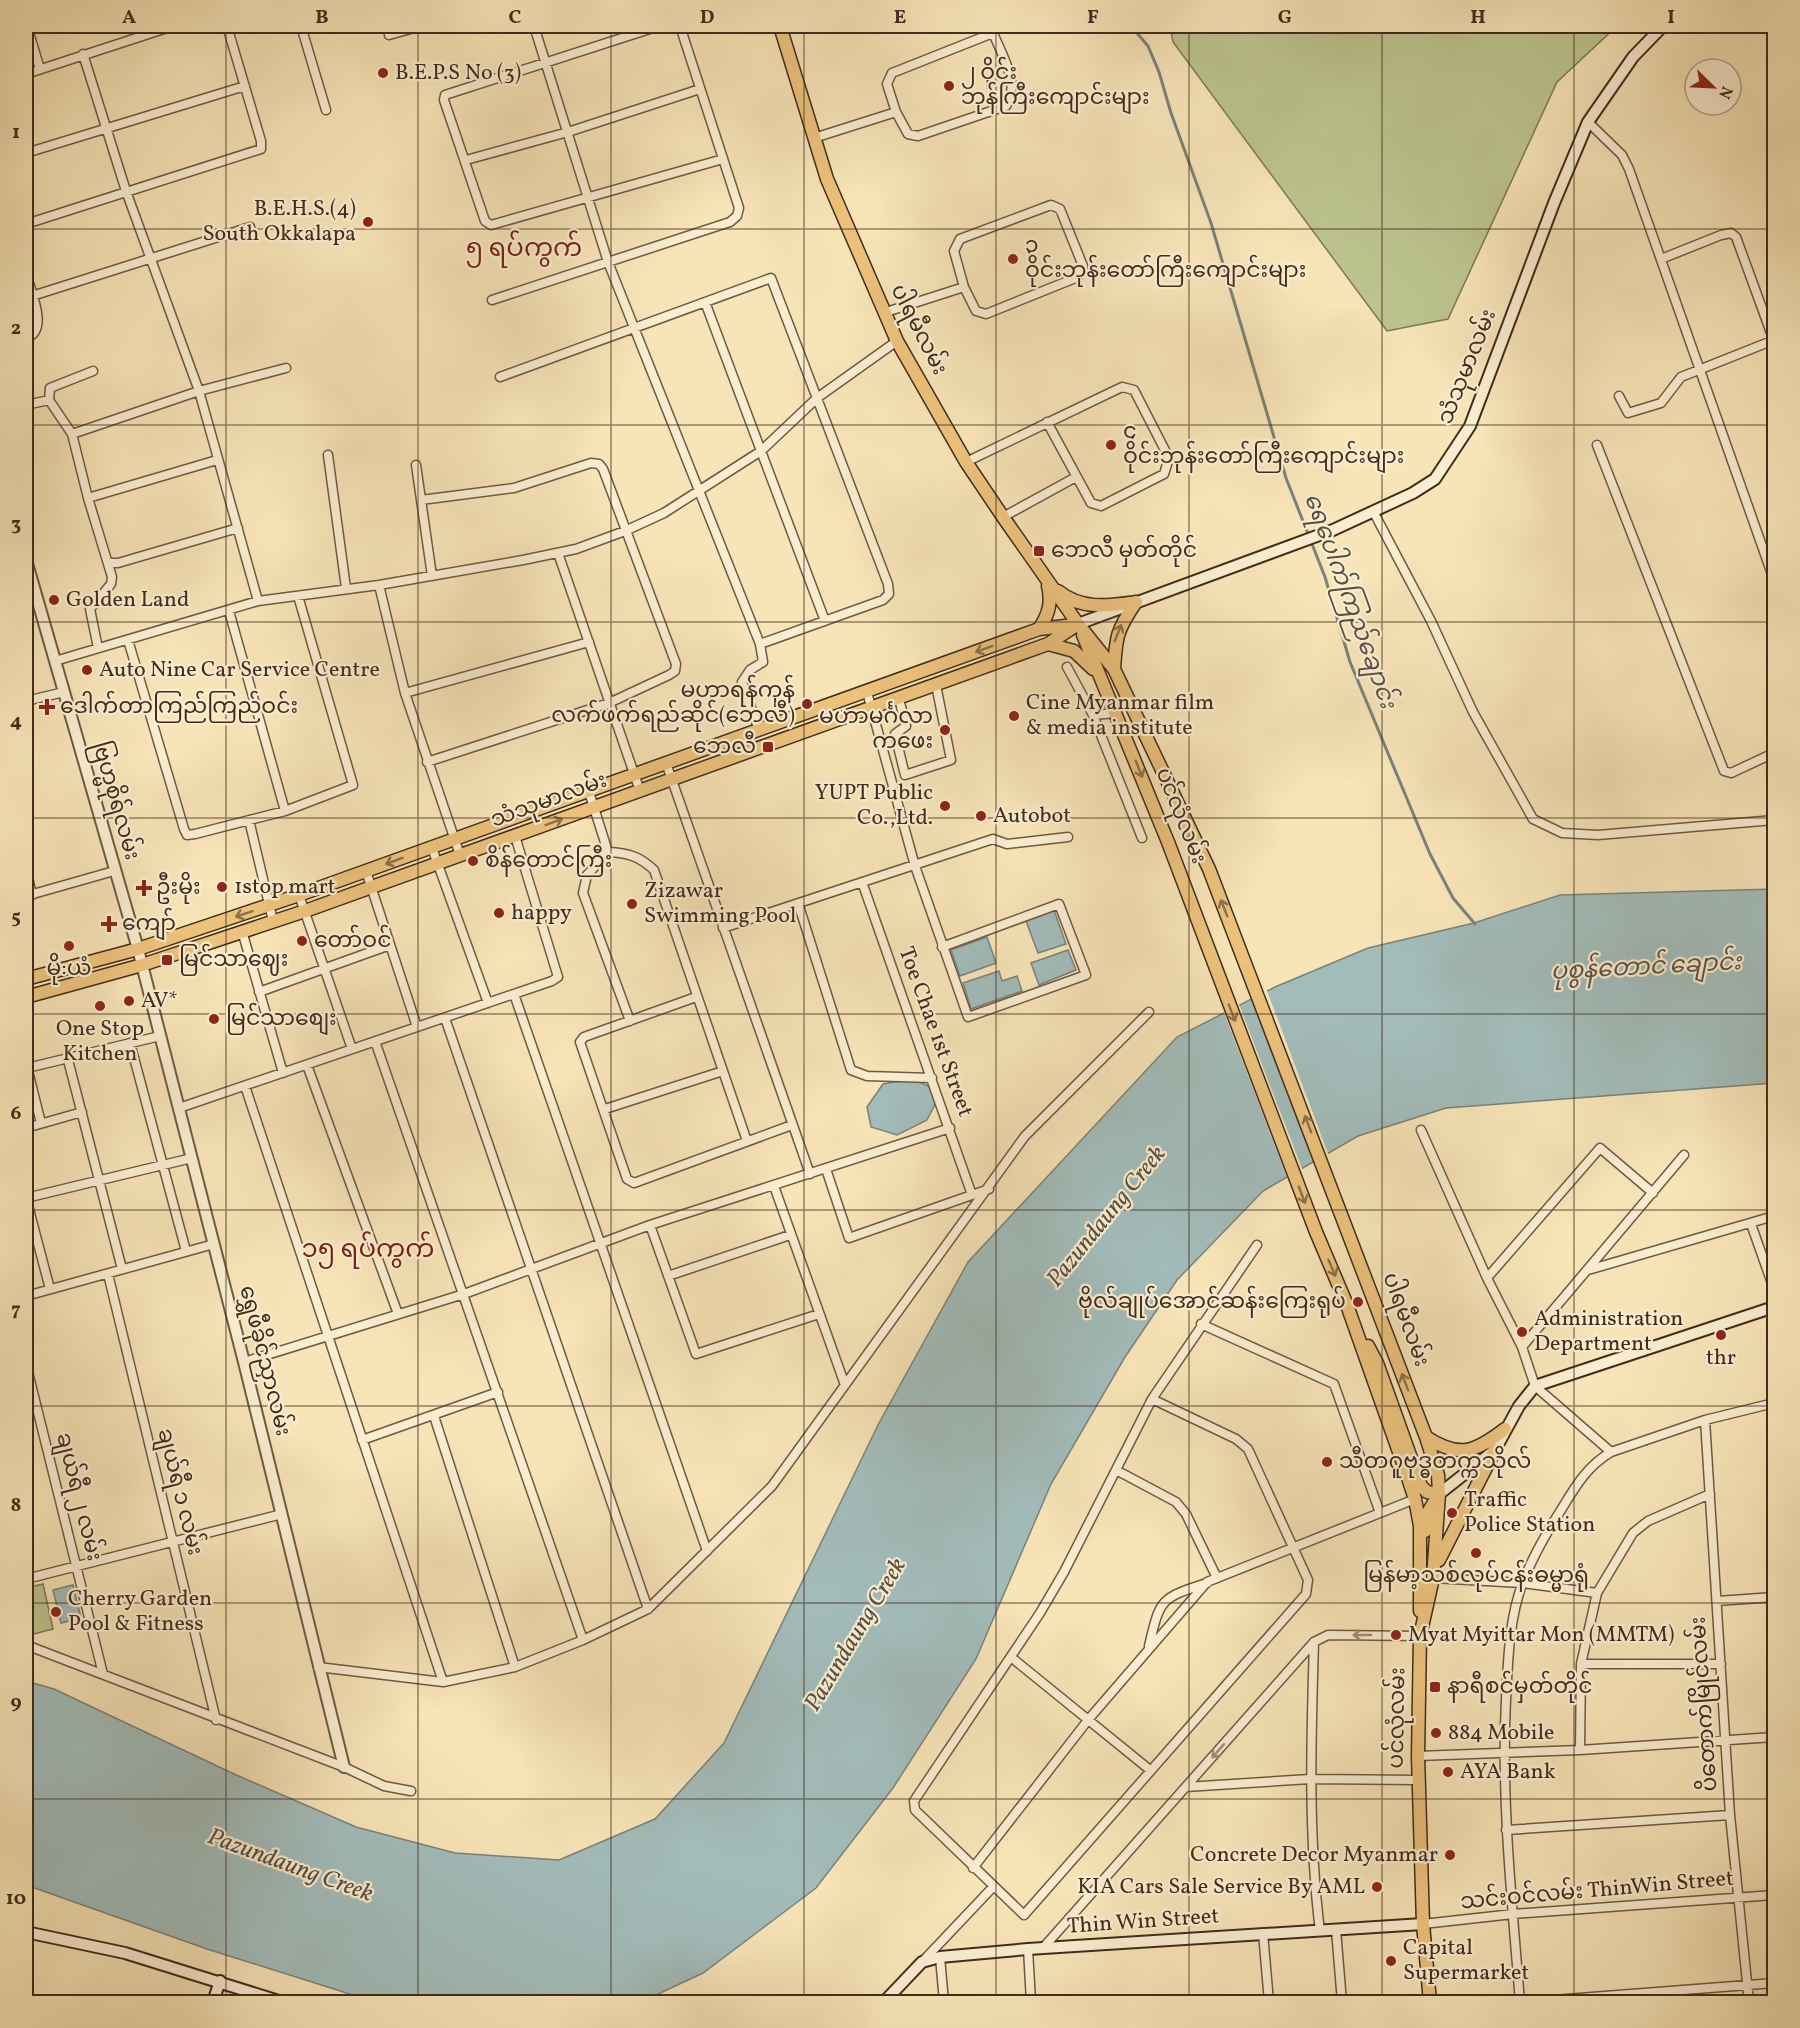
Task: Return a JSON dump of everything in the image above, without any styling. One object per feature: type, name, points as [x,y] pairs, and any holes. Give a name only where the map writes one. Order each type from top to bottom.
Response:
[{"type":"main road","name":"ပါရမီလမ်း","points":[[780,26],[827,179],[883,313],[966,462],[1078,624]]},
{"type":"main road","name":"သံသုမာလမ်း","points":[[26,997],[142,965],[305,911],[793,738],[1048,644],[1078,624],[1333,530],[1435,479],[1470,426],[1554,203],[1588,122],[1633,57],[1663,26]]},
{"type":"main road","name":"ဗြဟ္မစိုရ်လမ်း","points":[[26,560],[142,965]]},
{"type":"main road","points":[[1047,581],[1066,598],[1077,603],[1111,606],[1136,602]]},
{"type":"main road","points":[[1039,628],[1051,599],[1047,581]]},
{"type":"main road","points":[[1114,669],[1114,644],[1118,630],[1136,602]]},
{"type":"main road","name":"သံသုမာလမ်း","points":[[26,979],[138,949],[299,895],[867,692],[1039,628],[1078,624]]},
{"type":"main road","name":"ပင်လုံလမ်း","points":[[1078,624],[1114,669],[1209,869],[1344,1218]]},
{"type":"main road","name":"ပင်လုံလမ်း","points":[[1078,624],[1168,842],[1316,1232],[1347,1305]]},
{"type":"main road","points":[[1048,644],[1074,651],[1084,658],[1099,677]]},
{"type":"main road","points":[[785,720],[793,738]]},
{"type":"main road","name":"ရွှေဖီခိုင်ညှာလမ်း","points":[[142,965],[244,1362],[344,1767]]},
{"type":"main road","name":"ပါရမီလမ်း","points":[[1344,1218],[1426,1437]]},
{"type":"main road","points":[[1347,1305],[1377,1363],[1421,1486],[1427,1492],[1439,1494]]},
{"type":"main road","points":[[1347,1305],[1415,1499],[1421,1553],[1420,1636]]},
{"type":"main road","points":[[1433,1578],[1443,1550],[1505,1429],[1535,1386],[1774,1307]]},
{"type":"main road","points":[[1426,1437],[1438,1445],[1466,1452],[1486,1444],[1505,1429]]},
{"type":"main road","name":"ပင်လုံလမ်း","points":[[1426,1437],[1438,1475],[1439,1494],[1433,1578],[1420,1636],[1418,1780],[1423,1924],[1430,2002]]},
{"type":"main road","points":[[1421,1553],[1427,1514],[1439,1494],[1495,1450]]},
{"type":"main road","name":"Thin Win Street","points":[[922,1962],[940,1957],[1028,1949],[1423,1924]]},
{"type":"main road","points":[[26,1932],[125,1953],[282,2002]]},
{"type":"main road","points":[[884,2002],[922,1962]]},
{"type":"main road","points":[[213,2002],[220,1981]]},
{"type":"street","points":[[27,26],[40,69]]},
{"type":"street","points":[[26,74],[173,26]]},
{"type":"street","points":[[26,224],[261,149],[261,141],[227,26]]},
{"type":"street","points":[[301,26],[326,110]]},
{"type":"street","points":[[389,35],[421,26]]},
{"type":"street","points":[[534,26],[608,262],[760,644],[763,662],[750,670],[742,682],[759,730]]},
{"type":"street","points":[[659,26],[546,60],[445,95],[444,100],[488,224],[723,159]]},
{"type":"street","points":[[492,300],[730,222],[736,216],[739,208],[680,26]]},
{"type":"street","points":[[993,33],[1013,87],[1012,96],[1006,106],[918,136],[908,134],[896,112],[887,84],[892,73],[993,33]]},
{"type":"street","points":[[83,54],[126,191],[199,391],[258,601]]},
{"type":"street","points":[[26,153],[245,86]]},
{"type":"street","points":[[466,160],[568,132],[700,89]]},
{"type":"street","points":[[814,138],[896,112]]},
{"type":"street","points":[[1588,122],[1622,155],[1774,580]]},
{"type":"street","points":[[1051,205],[1059,208],[1083,266],[1078,277],[986,314],[976,311],[964,287],[954,251],[960,239],[1051,205]]},
{"type":"street","points":[[32,296],[250,227]]},
{"type":"street","points":[[1619,396],[1623,407],[1632,413],[1661,403],[1677,380],[1774,341],[1736,237],[1731,233],[1661,259]]},
{"type":"street","points":[[26,273],[38,321],[37,330],[26,338]]},
{"type":"street","points":[[500,377],[771,278],[888,584],[889,594],[883,600],[760,644]]},
{"type":"street","points":[[883,313],[964,287]]},
{"type":"street","points":[[705,302],[825,621]]},
{"type":"street","points":[[55,661],[258,601],[379,585],[558,553],[625,531],[664,513],[761,451],[817,399],[897,341]]},
{"type":"street","points":[[72,434],[199,391],[286,368]]},
{"type":"street","points":[[93,370],[50,388],[49,400],[72,434],[88,498],[110,563],[111,584],[90,609],[98,648]]},
{"type":"street","points":[[966,462],[1047,422],[1122,387],[1128,387],[1134,390],[1169,458],[1164,474],[1101,506],[1091,503],[1047,422]]},
{"type":"street","points":[[26,405],[49,400]]},
{"type":"street","points":[[1597,445],[1724,771],[1731,773],[1774,753]]},
{"type":"street","points":[[328,454],[346,588]]},
{"type":"street","points":[[88,498],[218,460]]},
{"type":"street","points":[[421,500],[513,488],[591,463],[599,464],[603,469],[676,664],[675,671],[609,703],[427,762]]},
{"type":"street","points":[[416,465],[432,576]]},
{"type":"street","points":[[1003,517],[1076,477]]},
{"type":"street","points":[[1372,511],[1431,621],[1478,722],[1533,819],[1562,832],[1598,835],[1774,820]]},
{"type":"street","points":[[110,563],[118,563],[238,528]]},
{"type":"street","points":[[558,553],[640,791]]},
{"type":"street","points":[[379,585],[405,693],[460,855]]},
{"type":"street","points":[[128,640],[187,835],[285,811],[349,789],[353,785],[298,596]]},
{"type":"street","points":[[229,611],[285,811]]},
{"type":"street","points":[[405,693],[589,642]]},
{"type":"street","points":[[1067,667],[1093,715],[1142,838]]},
{"type":"street","points":[[899,699],[906,726],[895,734],[905,775],[951,760],[936,685]]},
{"type":"street","points":[[26,701],[64,692]]},
{"type":"street","points":[[867,692],[915,866],[942,947],[968,1017],[1086,975],[1059,904],[942,947]]},
{"type":"street","points":[[1093,715],[1116,713]]},
{"type":"street","points":[[666,764],[810,1174]]},
{"type":"street","points":[[588,792],[608,852]]},
{"type":"street","points":[[249,820],[273,921]]},
{"type":"street","points":[[179,1108],[489,1003],[558,977],[515,836]]},
{"type":"street","points":[[723,928],[993,839],[1006,844],[1068,837]]},
{"type":"street","points":[[432,848],[489,1003]]},
{"type":"street","points":[[630,1021],[583,893],[587,875],[608,852],[624,852],[641,858],[654,870],[747,1141]]},
{"type":"street","points":[[26,869],[29,895],[114,871]]},
{"type":"street","points":[[366,871],[417,1027]]},
{"type":"street","name":"Toe Chae 1st Street","points":[[862,882],[972,1195]]},
{"type":"street","points":[[299,895],[352,1049]]},
{"type":"street","points":[[798,903],[851,1070],[867,1076],[932,1077]]},
{"type":"street","points":[[242,931],[283,1073]]},
{"type":"street","points":[[259,992],[390,945]]},
{"type":"street","points":[[514,994],[707,1551]]},
{"type":"street","points":[[696,997],[584,1037],[580,1042],[627,1179],[634,1183],[792,1125]]},
{"type":"street","points":[[318,1667],[443,1682],[514,1667],[583,1640],[648,1609],[772,1486],[989,1189],[1025,1136],[1149,1012]]},
{"type":"street","points":[[445,1018],[648,1609]]},
{"type":"street","points":[[41,1124],[26,1066],[68,1060],[160,1036]]},
{"type":"street","points":[[375,1041],[583,1640]]},
{"type":"street","points":[[130,1043],[186,1251]]},
{"type":"street","points":[[68,1060],[122,1269]]},
{"type":"street","points":[[306,1065],[398,1314]]},
{"type":"street","points":[[604,1108],[723,1071]]},
{"type":"street","points":[[245,1086],[443,1682]]},
{"type":"street","points":[[26,1128],[82,1112]]},
{"type":"street","points":[[244,1362],[464,1294],[650,1225],[950,1128]]},
{"type":"street","points":[[1420,1130],[1487,1278],[1522,1347],[1535,1386],[1611,1452]]},
{"type":"street","points":[[1487,1278],[1600,1148],[1653,1193]]},
{"type":"street","points":[[1522,1347],[1684,1155]]},
{"type":"street","points":[[50,1289],[26,1198],[192,1158]]},
{"type":"street","points":[[826,1168],[849,1238],[989,1189]]},
{"type":"street","points":[[774,1186],[845,1384]]},
{"type":"street","points":[[1587,1270],[1774,1216]]},
{"type":"street","points":[[1751,1224],[1774,1289]]},
{"type":"street","points":[[650,1225],[696,1354],[819,1314]]},
{"type":"street","points":[[668,1276],[790,1234]]},
{"type":"street","points":[[26,1296],[214,1244]]},
{"type":"street","points":[[1152,1399],[1236,1439],[1248,1449],[1308,1580],[1306,1594],[1149,1770],[1027,1914],[1021,1913],[973,1868],[913,1806],[1012,1658],[1064,1572],[1152,1399],[1257,1245]]},
{"type":"street","name":"ချယ်ရီ ၁ လမ်း","points":[[108,1274],[216,1720]]},
{"type":"street","points":[[1201,1324],[1334,1384],[1380,1513]]},
{"type":"street","name":"ချယ်ရီ ၂ လမ်း","points":[[26,1364],[103,1674]]},
{"type":"street","points":[[362,1440],[498,1392]]},
{"type":"street","points":[[1520,2002],[1506,1830],[1503,1754],[1508,1649],[1522,1583],[1553,1523],[1587,1469],[1611,1452],[1705,1420],[1774,1403]]},
{"type":"street","points":[[434,1416],[514,1667]]},
{"type":"street","name":"ပိတောက်မြိုင်လမ်း","points":[[1705,1420],[1730,1815],[1749,2002]]},
{"type":"street","points":[[1116,1470],[1176,1502],[1186,1514],[1217,1578]]},
{"type":"street","points":[[1580,1750],[1581,1664],[1597,1593],[1633,1533],[1648,1521],[1710,1494]]},
{"type":"street","points":[[1149,1646],[1162,1603],[1174,1594],[1415,1499]]},
{"type":"street","points":[[26,1578],[282,1514]]},
{"type":"street","points":[[1433,1578],[1522,1583],[1597,1593]]},
{"type":"street","points":[[973,1868],[1088,1720],[1149,1646],[1207,1582]]},
{"type":"street","points":[[1717,1601],[1774,1597]]},
{"type":"street","points":[[1043,1948],[1314,1642],[1328,1635],[1420,1636]]},
{"type":"street","points":[[1314,1642],[1310,1779],[1315,1888],[1320,1931]]},
{"type":"street","points":[[26,1645],[216,1720],[344,1767],[384,1786],[411,1791]]},
{"type":"street","points":[[1012,1658],[1149,1770]]},
{"type":"street","points":[[1581,1664],[1721,1664]]},
{"type":"street","points":[[1418,1756],[1580,1750],[1774,1737]]},
{"type":"street","points":[[1186,1787],[1310,1779],[1418,1780]]},
{"type":"street","points":[[1506,1830],[1730,1815]]},
{"type":"street","points":[[922,1962],[993,1887]]},
{"type":"street","name":"သင်းဝင်လမ်း ThinWin Street","points":[[1423,1924],[1513,1914],[1774,1895]]},
{"type":"street","points":[[1336,1930],[1342,2002]]},
{"type":"street","points":[[1263,1934],[1269,2002]]},
{"type":"street","points":[[1028,1949],[1031,2002]]},
{"type":"street","points":[[940,1957],[944,2002]]},
{"type":"street","points":[[1527,2002],[1643,1998],[1774,1983]]},
{"type":"green space","points":[[1170,26],[1617,26],[1557,82],[1448,319],[1387,331],[1173,42]]},
{"type":"green space","points":[[43,1584],[53,1629],[26,1636],[26,1588]]},
{"type":"water","points":[[1774,889],[1774,1083],[1446,1108],[1358,1136],[1263,1191],[1177,1280],[1125,1357],[1051,1484],[976,1659],[893,1788],[816,1888],[703,1973],[641,2002],[375,2002],[207,1949],[26,1885],[26,1681],[54,1689],[234,1774],[356,1827],[455,1853],[559,1860],[655,1819],[724,1743],[879,1423],[968,1262],[1177,1037],[1275,987],[1368,948],[1474,923],[1560,895]]},
{"type":"water","points":[[1054,910],[1066,944],[1038,953],[1026,921]]},
{"type":"water","points":[[987,937],[996,963],[960,976],[951,950]]},
{"type":"water","points":[[1068,950],[1076,970],[1039,985],[1031,963]]},
{"type":"water","points":[[999,971],[1002,981],[1017,976],[1022,991],[971,1009],[963,983]]},
{"type":"water","points":[[912,1079],[933,1088],[937,1101],[927,1120],[897,1135],[871,1127],[867,1107],[883,1084]]},
{"type":"water","points":[[73,1585],[81,1618],[61,1623],[53,1590]]},
{"type":"pier","points":[[1266,988],[1329,1156],[1315,1164],[1251,996]]},
{"type":"pier","points":[[1238,1002],[1303,1171],[1288,1180],[1223,1010]]},
{"type":"waterway","name":"ရေပေါက်ကြည်ချောင်း","points":[[1131,26],[1148,46],[1159,72],[1171,113],[1211,223],[1286,478],[1325,577],[1350,662],[1430,854],[1453,898],[1475,924]]},
{"type":"place","name":"B.E.P.S No (3)","points":[[383,73]]},
{"type":"place","name":"၂ ဝိုင်း ဘုန်ကြီးကျောင်းများ","points":[[949,86]]},
{"type":"place","name":"B.E.H.S.(4) South Okkalapa","points":[[368,222]]},
{"type":"place","name":"၃ ဝိုင်းဘုန်းတော်ကြီးကျောင်းများ","points":[[1013,259]]},
{"type":"place","name":"၄ ဝိုင်းဘုန်းတော်ကြီးကျောင်းများ","points":[[1111,445]]},
{"type":"place","name":"ဘေလီ မှတ်တိုင်","points":[[1039,551]]},
{"type":"place","name":"Golden Land","points":[[54,600]]},
{"type":"place","name":"Auto Nine Car Service Centre","points":[[87,670]]},
{"type":"place","name":"မဟာရန်ကုန် လက်ဖက်ရည်ဆိုင်(ဘေလီ)","points":[[807,704]]},
{"type":"place","name":"ဒေါက်တာကြည်ကြည်ဝင်း","points":[[47,707]]},
{"type":"place","name":"Cine Myanmar film & media institute","points":[[1014,716]]},
{"type":"place","name":"မဟာမင်္ဂလာ ကဖေး","points":[[945,730]]},
{"type":"place","name":"ဘေလီ","points":[[768,747]]},
{"type":"place","name":"YUPT Public Co.,Ltd.","points":[[945,806]]},
{"type":"place","name":"Autobot","points":[[981,816]]},
{"type":"place","name":"စိန်တောင်ကြီး","points":[[473,861]]},
{"type":"place","name":"1stop mart","points":[[222,887]]},
{"type":"place","name":"ဦးမိုး","points":[[144,888]]},
{"type":"place","name":"Zizawar Swimming Pool","points":[[632,904]]},
{"type":"place","name":"happy","points":[[499,913]]},
{"type":"place","name":"ကျော်","points":[[109,924]]},
{"type":"place","name":"တော်ဝင်","points":[[302,941]]},
{"type":"place","name":"မို:ယံ","points":[[69,946]]},
{"type":"place","name":"မြင်သာဈေး","points":[[167,960]]},
{"type":"place","name":"AV*","points":[[129,1001]]},
{"type":"place","name":"One Stop Kitchen","points":[[100,1006]]},
{"type":"place","name":"မြင်သာစျေး","points":[[214,1019]]},
{"type":"place","name":"ဗိုလ်ချုပ်အောင်ဆန်းကြေးရုပ်","points":[[1358,1302]]},
{"type":"place","name":"Administration Department","points":[[1522,1332]]},
{"type":"place","name":"thr","points":[[1721,1335]]},
{"type":"place","name":"သီတဂူဗုဒ္ဓတက္ကသိုလ်","points":[[1327,1462]]},
{"type":"place","name":"Traffic Police Station","points":[[1452,1513]]},
{"type":"place","name":"မြန်မာ့သစ်လုပ်ငန်းဓမ္မာရုံ","points":[[1476,1553]]},
{"type":"place","name":"Cherry Garden Pool & Fitness","points":[[56,1612]]},
{"type":"place","name":"Myat Myittar Mon (MMTM)","points":[[1396,1635]]},
{"type":"place","name":"နာရီစင်မှတ်တိုင်","points":[[1435,1687]]},
{"type":"place","name":"884 Mobile","points":[[1436,1733]]},
{"type":"place","name":"AYA Bank","points":[[1448,1772]]},
{"type":"place","name":"Concrete Decor Myanmar","points":[[1450,1855]]},
{"type":"place","name":"KIA Cars Sale Service By AML","points":[[1377,1887]]},
{"type":"place","name":"Capital Supermarket","points":[[1391,1961]]},
{"type":"district","name":"၅ ရပ်ကွက်","points":[[524,249]]},
{"type":"district","name":"၁၅ ရပ်ကွက်","points":[[368,1250]]},
{"type":"water label","name":"ပုစွန်တောင် ချောင်း","points":[[1646,968]]},
{"type":"water label","name":"Pazundaung Creek","points":[[1107,1217]]},
{"type":"water label","name":"Pazundaung Creek","points":[[856,1635]]},
{"type":"water label","name":"Pazundaung Creek","points":[[290,1866]]}]
